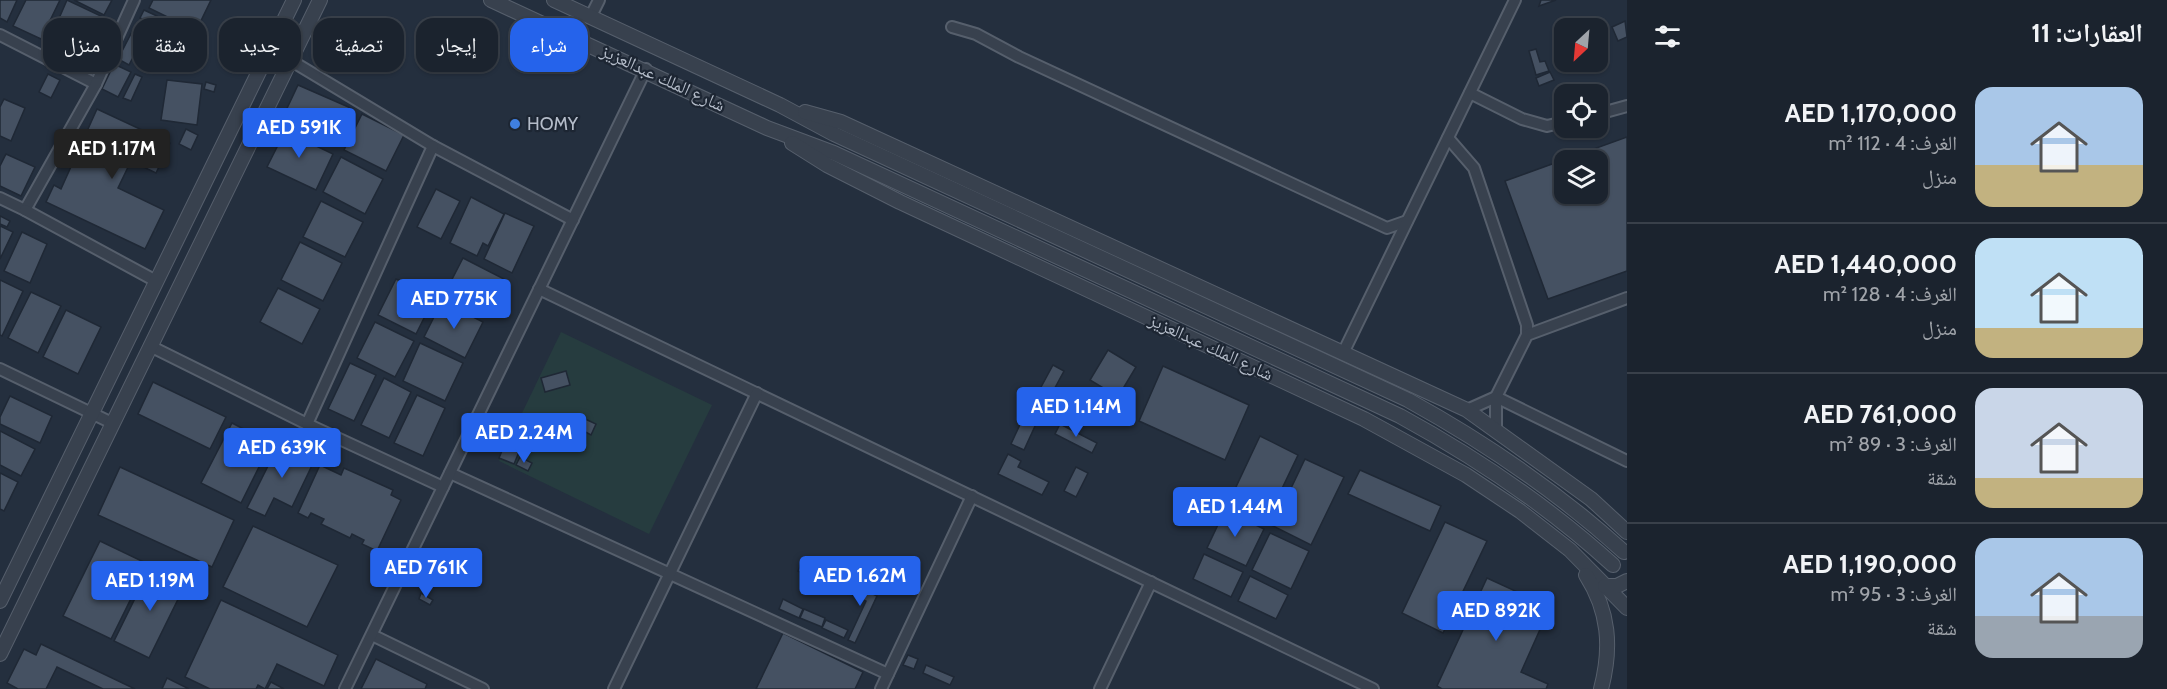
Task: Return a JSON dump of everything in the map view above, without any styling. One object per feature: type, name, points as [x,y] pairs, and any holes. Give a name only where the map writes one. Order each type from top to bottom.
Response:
[{"type":"street","points":[[25,210],[96,84],[134,0]]},
{"type":"street","points":[[0,601],[294,0]]},
{"type":"street","points":[[301,38],[320,0]]},
{"type":"street","name":"شارع الملك عبدالعزيز","points":[[491,0],[646,69],[767,128],[834,153],[1400,416],[1462,449],[1536,500],[1612,565]]},
{"type":"street","name":"شارع الملك عبدالعزيز","points":[[554,0],[780,105],[834,134],[1408,400],[1467,433],[1546,487],[1623,552]]},
{"type":"street","points":[[591,16],[598,0]]},
{"type":"street","points":[[1344,351],[1515,0]]},
{"type":"street","points":[[952,27],[976,34],[1030,62],[1387,228],[1407,221]]},
{"type":"street","points":[[0,35],[96,84]]},
{"type":"street","points":[[301,67],[433,146],[573,220]]},
{"type":"street","points":[[345,689],[646,69]]},
{"type":"street","points":[[0,654],[284,72]]},
{"type":"street","points":[[1470,93],[1539,124],[1547,126],[1554,124]]},
{"type":"street","name":"شارع الملك عبدالعزيز","points":[[780,105],[841,122],[1344,351],[1467,410],[1496,428],[1591,499]]},
{"type":"street","points":[[1608,111],[1627,106]]},
{"type":"street","name":"شارع الملك عبدالعزيز","points":[[767,128],[827,165],[900,202],[1364,419],[1466,475],[1520,511],[1570,550],[1627,608]]},
{"type":"street","points":[[1448,138],[1474,168],[1527,325],[1527,335],[1496,397],[1496,428]]},
{"type":"street","points":[[307,424],[433,146]]},
{"type":"street","points":[[0,198],[156,281]]},
{"type":"street","points":[[540,289],[1151,582],[1358,686],[1373,689]]},
{"type":"street","points":[[1527,335],[1627,298]]},
{"type":"street","points":[[150,345],[307,424],[443,487]]},
{"type":"street","points":[[0,369],[112,423]]},
{"type":"street","points":[[614,689],[757,393]]},
{"type":"street","points":[[1467,410],[1496,397]]},
{"type":"street","points":[[1496,397],[1627,461]]},
{"type":"street","points":[[450,473],[888,674]]},
{"type":"street","points":[[880,689],[972,496]]},
{"type":"street","points":[[1591,499],[1627,521]]},
{"type":"street","points":[[1591,499],[1627,534]]},
{"type":"street","points":[[1570,550],[1598,593],[1606,620],[1608,654],[1601,689]]},
{"type":"street","points":[[1605,586],[1617,586],[1627,581]]},
{"type":"street","points":[[1100,689],[1151,582]]},
{"type":"street","points":[[372,635],[483,689]]},
{"type":"green space","points":[[561,332],[712,405],[649,534],[499,461]]},
{"type":"building","points":[[0,0],[17,0],[7,22],[0,18]]},
{"type":"building","points":[[26,0],[60,0],[51,18],[43,18],[41,39],[13,26]]},
{"type":"building","points":[[67,0],[103,17],[103,18],[59,18]]},
{"type":"building","points":[[74,0],[112,0],[104,15]]},
{"type":"building","points":[[153,0],[211,0],[202,18],[169,18],[149,8]]},
{"type":"building","points":[[1541,0],[1556,0],[1539,6]]},
{"type":"building","points":[[144,10],[157,16],[156,18],[140,18]]},
{"type":"building","points":[[1625,21],[1627,37],[1618,41],[1612,27]]},
{"type":"building","points":[[133,30],[133,57],[129,65],[121,61],[121,53]]},
{"type":"building","points":[[1536,49],[1540,62],[1545,61],[1549,71],[1536,75],[1529,51]]},
{"type":"building","points":[[121,67],[131,72],[118,97],[102,89],[110,72],[121,72]]},
{"type":"building","points":[[1550,72],[1554,80],[1539,86],[1536,78]]},
{"type":"building","points":[[48,74],[60,80],[51,98],[39,92]]},
{"type":"building","points":[[135,74],[142,77],[131,101],[123,98]]},
{"type":"building","points":[[167,80],[202,84],[197,125],[161,120]]},
{"type":"building","points":[[206,82],[216,85],[214,92],[204,89]]},
{"type":"building","points":[[298,85],[353,109],[337,144],[282,119]]},
{"type":"building","points":[[4,99],[25,108],[11,141],[0,136],[0,107]]},
{"type":"building","points":[[97,109],[170,143],[156,173],[131,161],[118,188],[164,210],[145,249],[46,202],[54,185],[61,189]]},
{"type":"building","points":[[362,114],[404,135],[386,171],[344,150]]},
{"type":"building","points":[[277,127],[333,154],[316,190],[267,167],[279,143],[271,139]]},
{"type":"building","points":[[186,129],[198,135],[191,150],[179,144]]},
{"type":"building","points":[[1627,137],[1627,271],[1548,299],[1505,181],[1554,163],[1554,204],[1608,204],[1608,150],[1591,150]]},
{"type":"building","points":[[6,154],[35,167],[21,196],[0,186],[0,166]]},
{"type":"building","points":[[341,157],[383,179],[365,214],[323,192]]},
{"type":"building","points":[[436,189],[460,201],[441,239],[417,227]]},
{"type":"building","points":[[471,197],[504,214],[488,246],[483,243],[477,256],[450,243]]},
{"type":"building","points":[[321,201],[363,222],[345,257],[303,237]]},
{"type":"building","points":[[505,213],[534,226],[512,273],[484,259]]},
{"type":"building","points":[[0,216],[10,221],[7,227],[0,224]]},
{"type":"building","points":[[0,226],[13,232],[0,259]]},
{"type":"building","points":[[22,232],[47,244],[30,283],[4,271]]},
{"type":"building","points":[[300,242],[342,263],[323,301],[281,280]]},
{"type":"building","points":[[463,258],[504,279],[485,315],[445,293]]},
{"type":"building","points":[[396,279],[434,298],[416,334],[378,315]]},
{"type":"building","points":[[0,280],[23,291],[2,336],[0,335]]},
{"type":"building","points":[[278,288],[320,309],[302,344],[260,322]]},
{"type":"building","points":[[31,292],[61,306],[38,353],[8,338]]},
{"type":"building","points":[[442,301],[483,322],[465,358],[424,337]]},
{"type":"building","points":[[66,310],[101,327],[78,374],[43,357]]},
{"type":"building","points":[[375,322],[414,341],[395,377],[357,358]]},
{"type":"building","points":[[420,343],[463,363],[445,401],[403,381]]},
{"type":"building","points":[[1108,350],[1136,367],[1118,397],[1090,380]]},
{"type":"building","points":[[350,363],[376,375],[354,421],[328,409]]},
{"type":"building","points":[[1053,365],[1064,371],[1051,395],[1040,389]]},
{"type":"building","points":[[1163,366],[1249,405],[1225,460],[1139,421]]},
{"type":"building","points":[[566,371],[570,385],[545,392],[541,378]]},
{"type":"building","points":[[384,378],[411,392],[389,438],[361,425]]},
{"type":"building","points":[[153,382],[226,417],[210,449],[138,414]]},
{"type":"building","points":[[417,395],[445,408],[423,456],[394,443]]},
{"type":"building","points":[[10,396],[52,416],[40,443],[0,424],[0,417]]},
{"type":"building","points":[[1028,407],[1041,413],[1024,450],[1011,444]]},
{"type":"building","points":[[581,417],[596,424],[591,435],[576,427]]},
{"type":"building","points":[[232,423],[271,443],[241,503],[201,483]]},
{"type":"building","points":[[1060,424],[1097,443],[1092,453],[1055,434]]},
{"type":"building","points":[[0,431],[35,449],[21,476],[0,465]]},
{"type":"building","points":[[1260,436],[1298,455],[1266,522],[1228,504]]},
{"type":"building","points":[[279,444],[298,453],[300,450],[316,457],[292,507],[274,498],[265,516],[247,508]]},
{"type":"building","points":[[504,446],[519,452],[514,464],[499,458]]},
{"type":"building","points":[[1008,454],[1021,461],[1018,467],[1049,482],[1042,495],[998,474]]},
{"type":"building","points":[[520,457],[532,463],[528,471],[516,465]]},
{"type":"building","points":[[1305,459],[1344,477],[1311,545],[1273,526]]},
{"type":"building","points":[[320,465],[341,475],[344,468],[393,490],[391,495],[401,500],[377,551],[362,544],[364,540],[352,534],[350,538],[321,524],[324,519],[311,513],[308,518],[298,513]]},
{"type":"building","points":[[120,467],[234,520],[212,567],[98,515]]},
{"type":"building","points":[[1076,467],[1088,473],[1076,497],[1064,491]]},
{"type":"building","points":[[1360,470],[1441,506],[1430,531],[1348,494]]},
{"type":"building","points":[[0,473],[18,482],[4,511],[0,509]]},
{"type":"building","points":[[1225,510],[1264,529],[1246,566],[1207,548]]},
{"type":"building","points":[[1445,522],[1487,541],[1443,633],[1402,613]]},
{"type":"building","points":[[253,526],[338,565],[307,627],[223,587]]},
{"type":"building","points":[[1270,533],[1309,551],[1291,589],[1252,570]]},
{"type":"building","points":[[100,541],[148,564],[111,639],[63,616]]},
{"type":"building","points":[[1204,554],[1243,572],[1231,597],[1193,579]]},
{"type":"building","points":[[802,561],[843,580],[839,589],[798,571]]},
{"type":"building","points":[[151,566],[186,583],[149,658],[114,641]]},
{"type":"building","points":[[1250,576],[1288,595],[1276,619],[1238,601]]},
{"type":"building","points":[[1487,578],[1550,607],[1521,672],[1548,684],[1546,689],[1442,689],[1437,686]]},
{"type":"building","points":[[846,581],[877,596],[855,643],[848,640],[866,601],[842,590]]},
{"type":"building","points":[[421,593],[433,600],[430,605],[419,599]]},
{"type":"building","points":[[783,599],[803,609],[799,618],[779,609]]},
{"type":"building","points":[[221,600],[338,655],[324,686],[277,664],[265,689],[258,685],[256,689],[210,689],[185,677]]},
{"type":"building","points":[[804,609],[825,618],[822,627],[800,618]]},
{"type":"building","points":[[826,620],[848,630],[844,638],[822,628]]},
{"type":"building","points":[[783,633],[863,672],[855,689],[756,689]]},
{"type":"building","points":[[41,644],[135,689],[103,689],[57,667],[46,689],[18,689],[7,683],[24,649],[36,655]]},
{"type":"building","points":[[908,655],[918,659],[914,669],[903,665]]},
{"type":"building","points":[[376,659],[427,684],[425,689],[361,689]]},
{"type":"building","points":[[926,665],[954,677],[950,685],[923,673]]},
{"type":"building","points":[[167,678],[189,689],[162,689]]},
{"type":"building","points":[[271,682],[284,689],[267,689]]},
{"type":"place","name":"HOMY","points":[[515,124]]}]
